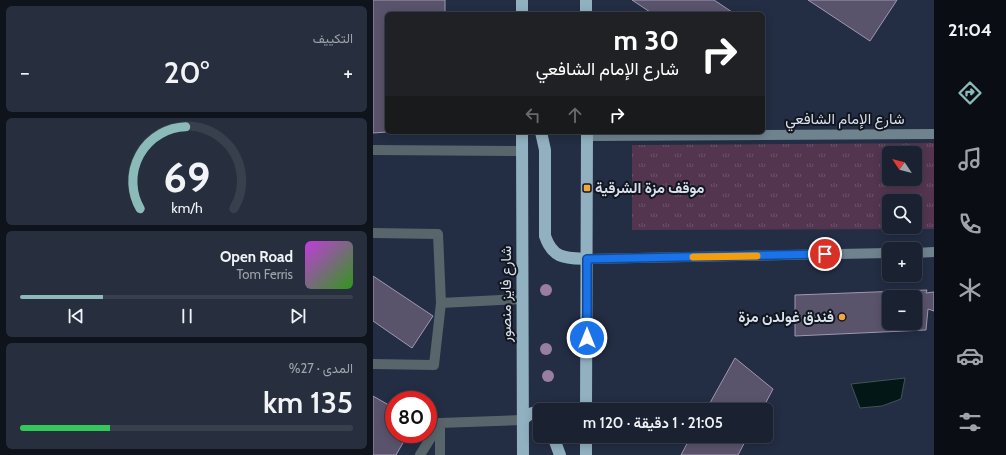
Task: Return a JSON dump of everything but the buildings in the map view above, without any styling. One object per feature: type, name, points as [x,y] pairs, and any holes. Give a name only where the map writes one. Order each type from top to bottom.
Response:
[{"type":"highway","points":[[522,0],[522,12]]},
{"type":"highway","points":[[586,0],[586,12]]},
{"type":"highway","name":"شارع فايز منصور","points":[[522,134],[523,455]]},
{"type":"highway","points":[[541,134],[545,150],[545,236],[548,245],[561,256],[587,259]]},
{"type":"highway","points":[[586,403],[587,134]]},
{"type":"highway","points":[[523,420],[530,413],[533,413]]},
{"type":"highway","points":[[556,443],[560,455]]},
{"type":"highway","points":[[586,443],[586,455]]},
{"type":"street","name":"شارع الإمام الشافعي","points":[[587,134],[934,134]]},
{"type":"street","points":[[373,150],[522,151]]},
{"type":"street","points":[[373,233],[438,234],[441,303],[434,365],[373,364]]},
{"type":"street","points":[[922,253],[934,252]]},
{"type":"street","points":[[587,259],[882,253]]},
{"type":"street","points":[[441,303],[522,299]]},
{"type":"street","points":[[440,423],[523,420]]},
{"type":"street","points":[[420,455],[440,423]]},
{"type":"street","points":[[440,423],[440,455]]},
{"type":"green space","points":[[934,143],[934,229],[922,229],[922,194],[882,194],[882,229],[632,230],[632,145]]},
{"type":"shaded area","points":[[905,378],[901,399],[882,406],[860,408],[851,384]]},
{"type":"slow traffic","points":[[693,257],[757,256]]},
{"type":"place","name":"موقف مزة الشرقية","points":[[587,188]]},
{"type":"place","name":"فندق غولدن مزة","points":[[842,317]]},
{"type":"route","points":[[587,338],[587,259],[825,254]]}]
